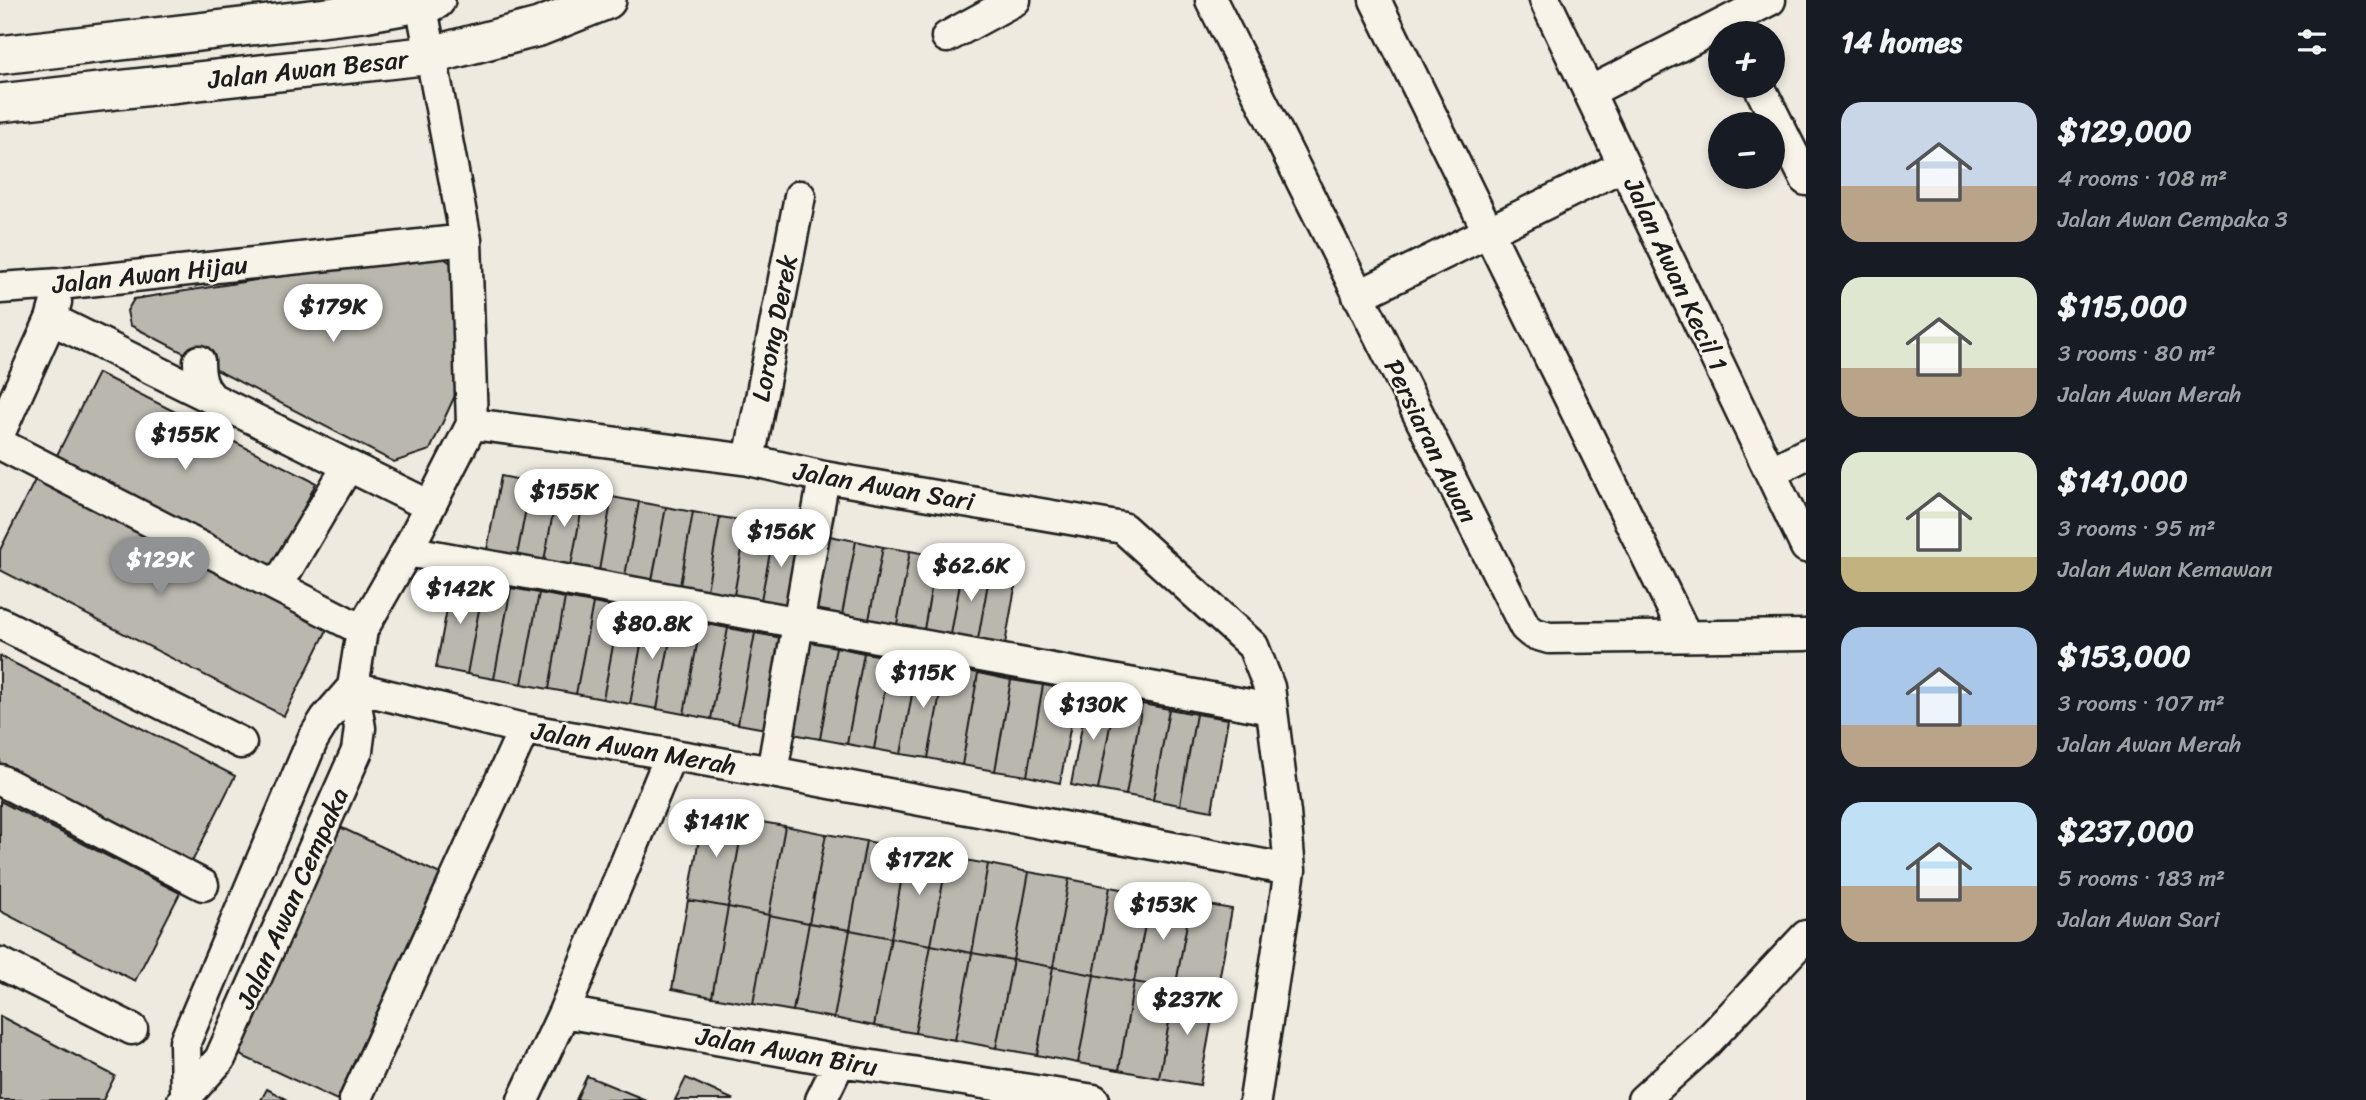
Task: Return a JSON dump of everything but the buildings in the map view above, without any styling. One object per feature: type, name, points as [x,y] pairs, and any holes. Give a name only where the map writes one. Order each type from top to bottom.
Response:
[{"type":"main road","name":"Jalan Awan Besar","points":[[0,103],[432,55],[539,27],[607,0]]},
{"type":"main road","name":"Jalan Awan Besar","points":[[0,55],[363,13],[429,1]]},
{"type":"street","points":[[947,37],[1014,0]]},
{"type":"street","name":"Persiaran Awan","points":[[1211,0],[1525,627],[1532,633],[1549,638],[1806,635]]},
{"type":"street","points":[[1375,0],[1686,636]]},
{"type":"street","name":"Jalan Awan Kecil 1","points":[[1545,0],[1806,547]]},
{"type":"street","points":[[1589,92],[1726,18],[1770,0]]},
{"type":"street","name":"Jalan Awan Cempaka","points":[[184,1097],[220,1059],[357,751],[360,728],[353,687],[362,630],[407,551],[472,424],[466,240],[432,55],[429,1]]},
{"type":"street","points":[[1765,98],[1806,180]]},
{"type":"street","points":[[1358,296],[1624,165]]},
{"type":"street","name":"Lorong Derek","points":[[749,460],[800,196]]},
{"type":"street","name":"Jalan Awan Hijau","points":[[0,288],[60,284],[466,240]]},
{"type":"street","points":[[0,432],[51,318],[60,284]]},
{"type":"street","points":[[51,318],[430,506]]},
{"type":"street","points":[[200,361],[199,374],[203,387],[211,397]]},
{"type":"street","points":[[253,419],[268,422],[284,414],[289,407]]},
{"type":"street","name":"Jalan Awan Sari","points":[[472,424],[749,460],[824,477],[1123,528],[1253,646],[1269,687],[1290,870],[1255,1100]]},
{"type":"street","points":[[0,444],[362,630]]},
{"type":"street","points":[[1770,472],[1806,454]]},
{"type":"street","points":[[277,586],[348,466]]},
{"type":"street","points":[[772,772],[824,477]]},
{"type":"street","points":[[407,551],[1271,709]]},
{"type":"street","points":[[0,623],[241,743]]},
{"type":"street","name":"Jalan Awan Cempaka","points":[[184,1097],[185,1042],[313,739],[326,718],[353,687]]},
{"type":"street","name":"Jalan Awan Merah","points":[[353,687],[524,729],[772,772],[1290,870]]},
{"type":"street","points":[[355,1100],[524,729]]},
{"type":"street","points":[[523,1100],[564,1012],[671,754]]},
{"type":"street","points":[[0,780],[202,885]]},
{"type":"street","points":[[1647,1099],[1703,1045],[1806,936]]},
{"type":"street","points":[[0,963],[132,1028]]},
{"type":"street","name":"Jalan Awan Biru","points":[[564,1012],[840,1061],[1094,1100]]},
{"type":"street","points":[[821,1100],[840,1061]]}]
